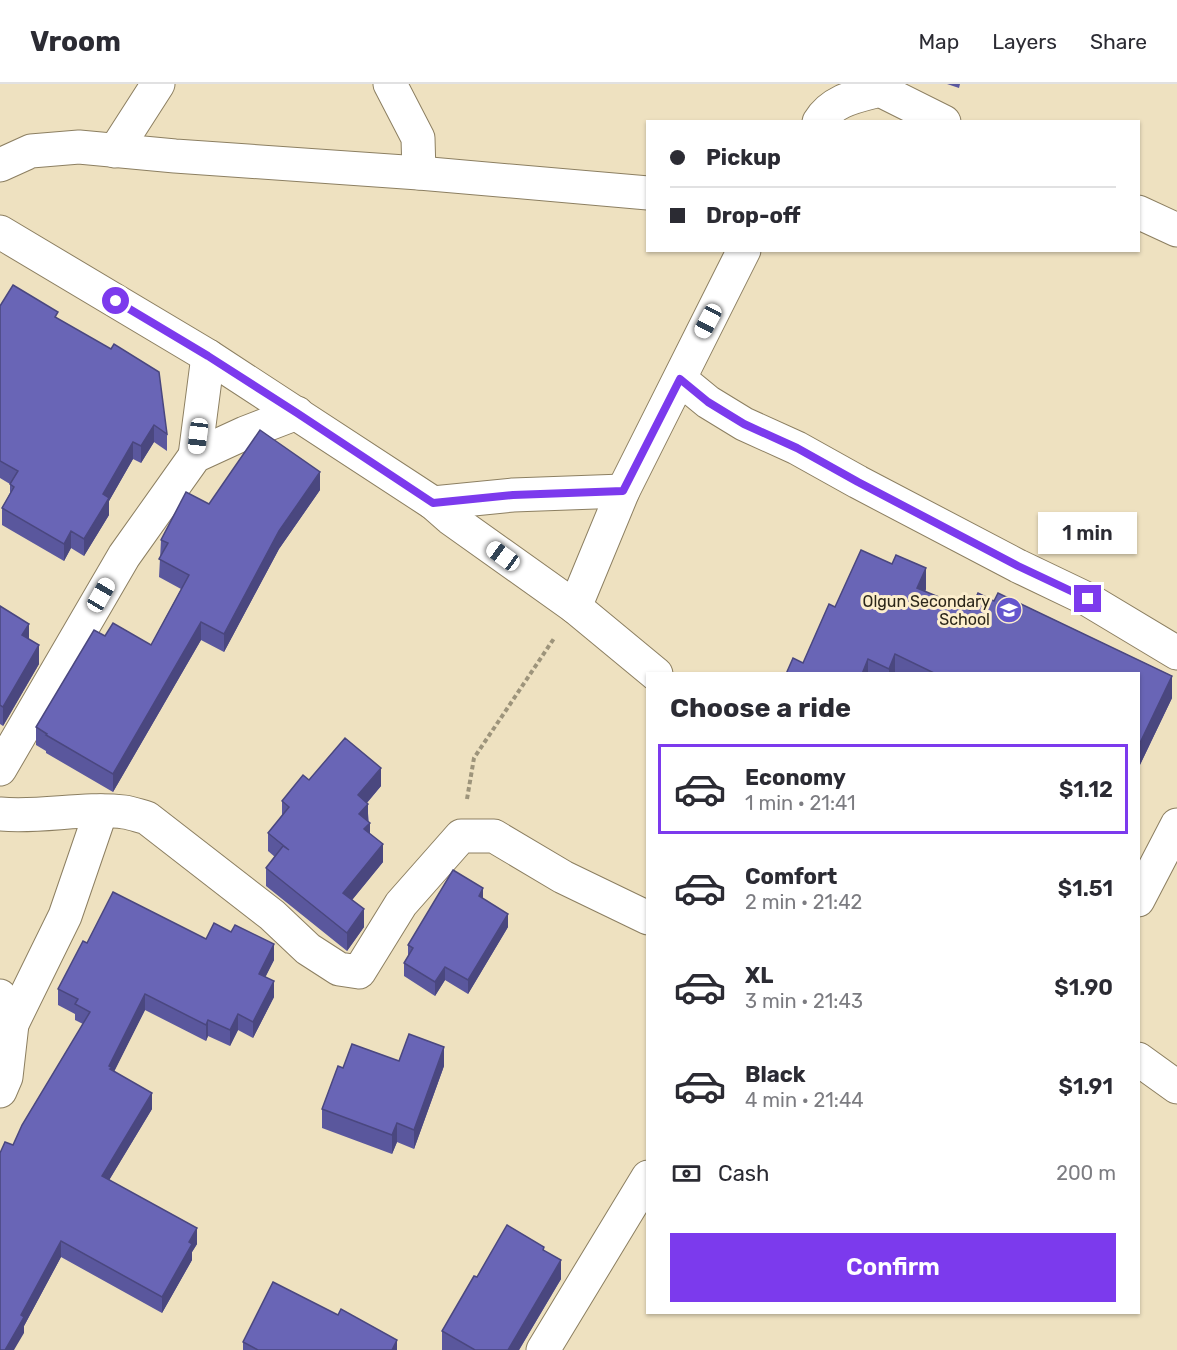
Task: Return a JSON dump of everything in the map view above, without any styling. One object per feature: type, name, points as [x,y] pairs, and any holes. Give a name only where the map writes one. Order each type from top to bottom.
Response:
[{"type":"street","points":[[115,150],[158,84]]},
{"type":"street","points":[[390,84],[418,138],[420,173]]},
{"type":"street","points":[[820,120],[823,114],[844,99],[880,90],[940,120]]},
{"type":"street","points":[[0,165],[31,151],[79,147],[646,193]]},
{"type":"street","points":[[1140,213],[1177,230]]},
{"type":"street","points":[[0,232],[208,356],[433,503],[450,518],[575,606],[654,672]]},
{"type":"street","points":[[575,606],[623,491],[743,252]]},
{"type":"street","points":[[0,769],[124,556],[195,456],[208,356]]},
{"type":"street","points":[[680,379],[708,402],[744,424],[797,448],[1018,566],[1088,599],[1177,653]]},
{"type":"street","points":[[195,456],[297,413]]},
{"type":"street","points":[[433,503],[513,495],[623,491]]},
{"type":"street","points":[[0,1091],[6,1077],[6,1010],[65,916],[101,811]]},
{"type":"street","points":[[0,814],[34,815],[101,811],[125,812],[147,818],[272,915],[308,949],[339,969],[359,972],[401,904],[461,836],[494,836],[563,877],[646,917]]},
{"type":"street","points":[[1140,896],[1177,825]]},
{"type":"street","points":[[1140,1060],[1177,1087]]},
{"type":"street","points":[[543,1350],[646,1179]]},
{"type":"path","points":[[461,836],[474,758],[575,606]]},
{"type":"building","points":[[13,285],[58,312],[55,317],[111,349],[114,344],[159,372],[167,434],[154,425],[141,446],[133,442],[103,494],[109,498],[84,539],[71,531],[64,544],[2,508],[14,487],[10,484],[18,471],[0,461],[0,306]]},
{"type":"building","points":[[260,430],[320,472],[279,531],[224,634],[201,622],[113,774],[36,727],[94,630],[105,636],[113,623],[151,645],[189,575],[159,559],[168,543],[161,540],[186,492],[209,504]]},
{"type":"building","points":[[861,550],[892,564],[896,555],[926,568],[917,588],[970,610],[978,593],[994,601],[998,593],[1172,676],[1140,743],[1140,672],[932,672],[895,654],[889,669],[868,659],[863,672],[787,672],[793,658],[803,663],[829,604],[835,607]]},
{"type":"building","points":[[0,606],[29,624],[22,635],[39,645],[3,707],[0,705]]},
{"type":"building","points":[[345,738],[381,768],[358,795],[368,804],[359,814],[370,823],[364,829],[383,844],[343,893],[364,909],[347,933],[266,868],[283,846],[289,850],[268,833],[289,807],[282,801],[303,775],[309,780]]},
{"type":"building","points":[[453,870],[483,888],[479,896],[508,914],[468,980],[445,967],[435,982],[404,963],[413,948],[408,945]]},
{"type":"building","points":[[113,892],[206,939],[214,923],[231,932],[235,925],[274,944],[259,974],[274,981],[253,1022],[238,1014],[230,1030],[208,1020],[206,1025],[145,994],[109,1066],[112,1068],[110,1069],[152,1093],[102,1176],[197,1228],[189,1242],[192,1244],[162,1297],[61,1241],[21,1315],[24,1317],[5,1350],[0,1350],[0,1153],[5,1142],[13,1145],[22,1125],[90,1012],[75,1004],[78,999],[58,989],[83,941],[87,943]]},
{"type":"building","points":[[409,1034],[444,1047],[414,1130],[397,1123],[392,1135],[322,1109],[338,1066],[343,1068],[352,1044],[399,1061]]},
{"type":"building","points":[[507,1225],[561,1260],[508,1350],[475,1350],[442,1331]]},
{"type":"building","points":[[273,1282],[338,1315],[341,1309],[397,1340],[392,1350],[258,1350],[243,1342]]},
{"type":"place","name":"Olgun Secondary School","points":[[1009,610]]},
{"type":"route","points":[[116,301],[208,356],[433,503],[513,495],[623,491],[680,379],[708,402],[744,424],[797,448],[1018,566],[1088,599]]}]
